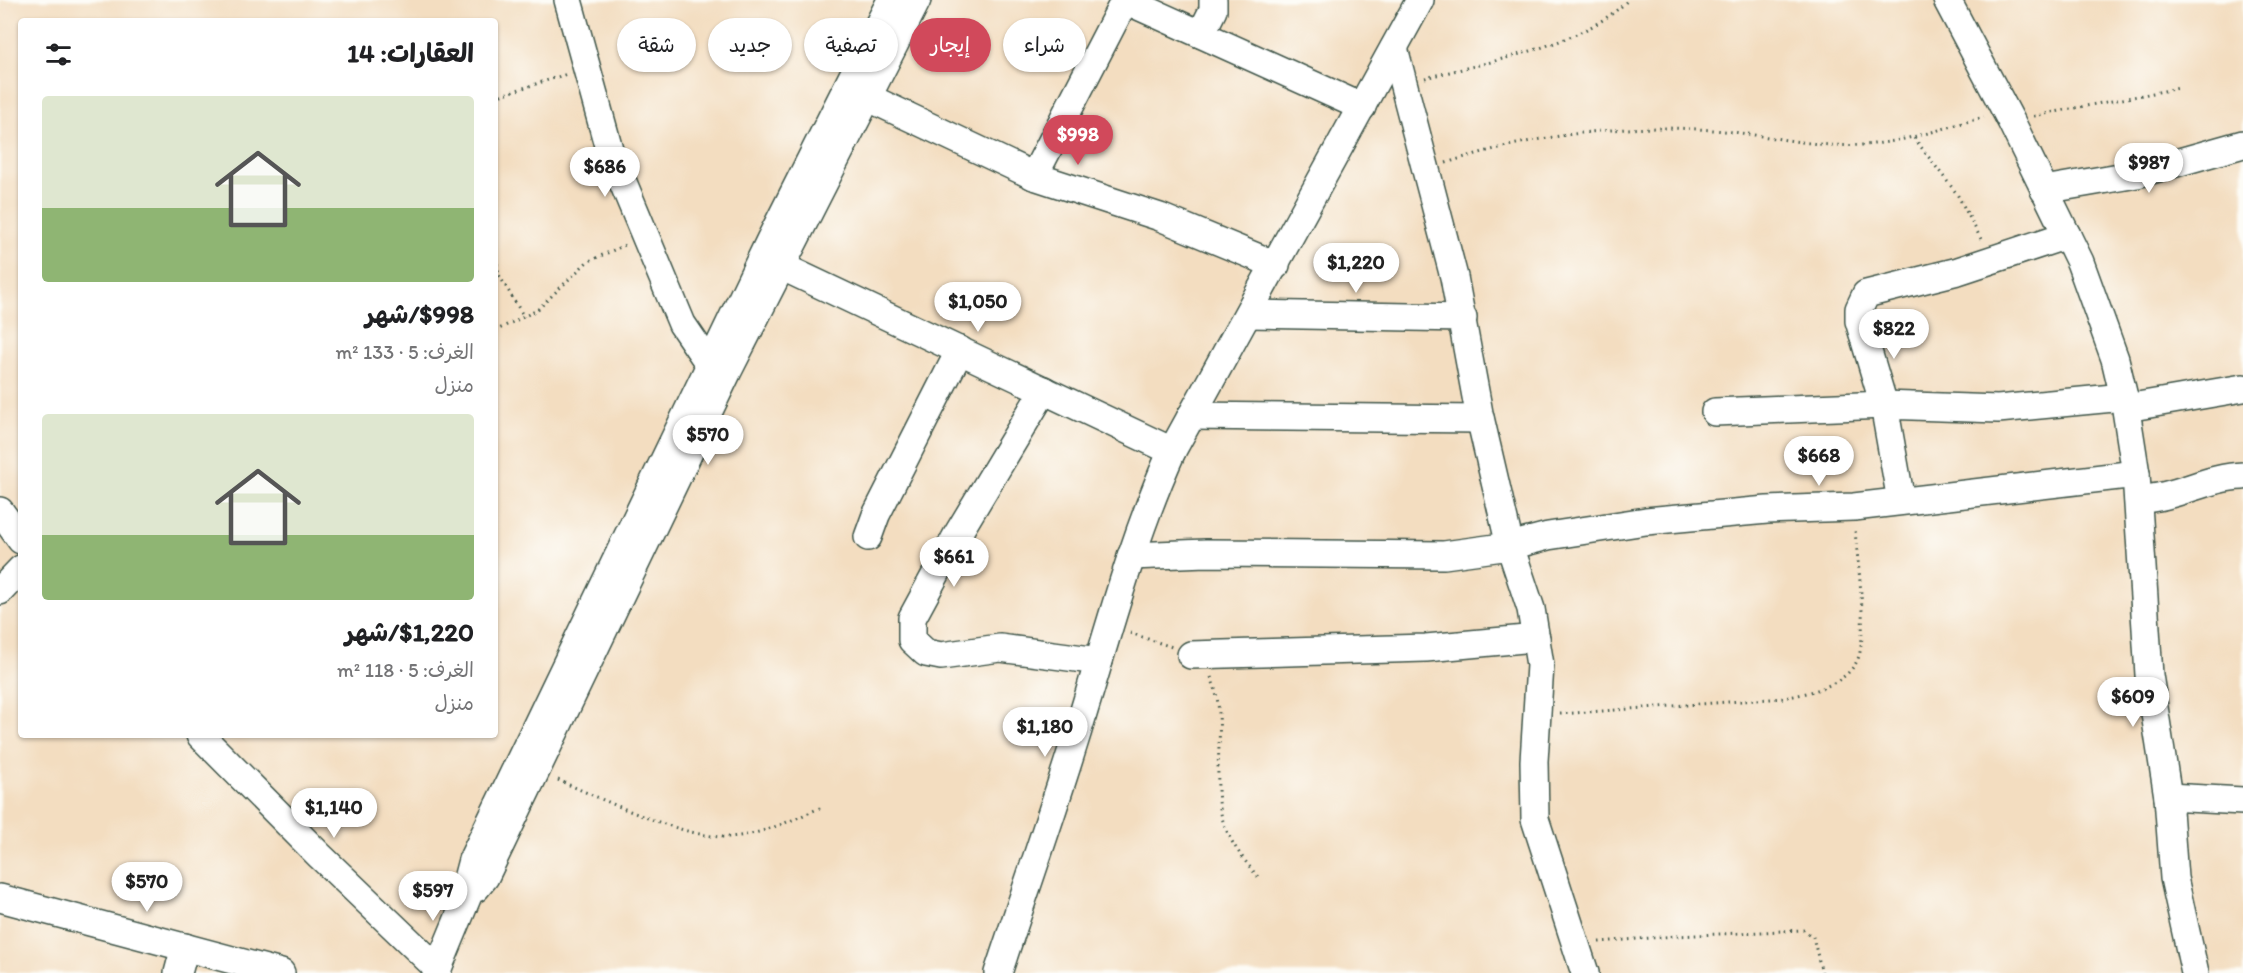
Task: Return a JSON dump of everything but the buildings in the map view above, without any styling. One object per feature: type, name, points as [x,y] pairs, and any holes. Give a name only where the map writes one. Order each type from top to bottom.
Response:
[{"type":"street","points":[[568,0],[609,149],[682,324],[710,364]]},
{"type":"street","points":[[471,888],[476,888],[484,877],[538,771],[891,0]]},
{"type":"street","points":[[203,738],[437,971],[471,888],[467,878],[472,860],[710,364],[867,97],[917,0]]},
{"type":"street","points":[[1034,176],[1125,0],[1362,107]]},
{"type":"street","points":[[1201,34],[1213,10],[1213,0]]},
{"type":"street","points":[[998,973],[1099,662],[1107,626],[1148,505],[1172,451],[1420,0]]},
{"type":"street","points":[[1947,0],[2008,116],[2080,262],[2101,318],[2125,402],[2137,487],[2149,675],[2168,797],[2174,878],[2195,973]]},
{"type":"street","points":[[1394,48],[1463,318],[1480,419],[1510,546],[1531,609],[1540,665],[1534,792],[1536,826],[1585,973]]},
{"type":"street","points":[[867,97],[1034,176],[1160,217],[1276,264]]},
{"type":"street","points":[[2044,190],[2137,174],[2243,144]]},
{"type":"street","points":[[1901,501],[1884,405],[1859,321],[1859,309],[1866,294],[1991,260],[2067,235]]},
{"type":"street","points":[[771,262],[1172,451]]},
{"type":"street","points":[[1248,315],[1463,318]]},
{"type":"street","points":[[868,537],[876,515],[960,350]]},
{"type":"street","points":[[1714,412],[1884,405],[1998,409],[2125,402],[2243,388]]},
{"type":"street","points":[[1044,390],[957,535],[912,618],[912,640],[927,653],[941,656],[1000,648],[1099,662]]},
{"type":"street","points":[[1191,416],[1480,419]]},
{"type":"street","points":[[1131,556],[1206,553],[1444,555],[1510,546],[1548,536],[1646,521],[1767,510],[1854,507],[1901,501],[2137,487],[2157,499],[2205,483],[2243,476]]},
{"type":"street","points":[[0,511],[18,536]]},
{"type":"street","points":[[0,591],[18,572]]},
{"type":"street","points":[[1191,655],[1426,648],[1536,638]]},
{"type":"street","points":[[2168,797],[2243,801]]},
{"type":"street","points":[[0,898],[281,973]]},
{"type":"street","points":[[178,973],[185,947]]},
{"type":"path","points":[[1403,84],[1499,60],[1551,43],[1594,25],[1613,14],[1628,0]]},
{"type":"path","points":[[498,96],[588,66]]},
{"type":"path","points":[[1424,170],[1482,152],[1593,131],[1652,128],[1725,132],[1799,141],[1871,144],[1913,138],[2008,116],[2179,88]]},
{"type":"path","points":[[1913,138],[1957,194],[1991,260]]},
{"type":"path","points":[[498,330],[537,310],[588,262],[646,237]]},
{"type":"path","points":[[498,269],[499,275],[524,317]]},
{"type":"path","points":[[1536,716],[1784,698],[1816,691],[1841,677],[1858,660],[1862,622],[1854,507]]},
{"type":"path","points":[[1107,626],[1191,655],[1210,673],[1218,701],[1223,820],[1235,846],[1258,877]]},
{"type":"path","points":[[538,771],[629,810],[709,835],[743,836],[790,822],[822,807]]},
{"type":"path","points":[[1576,946],[1676,936],[1803,930],[1813,937],[1822,973]]}]
